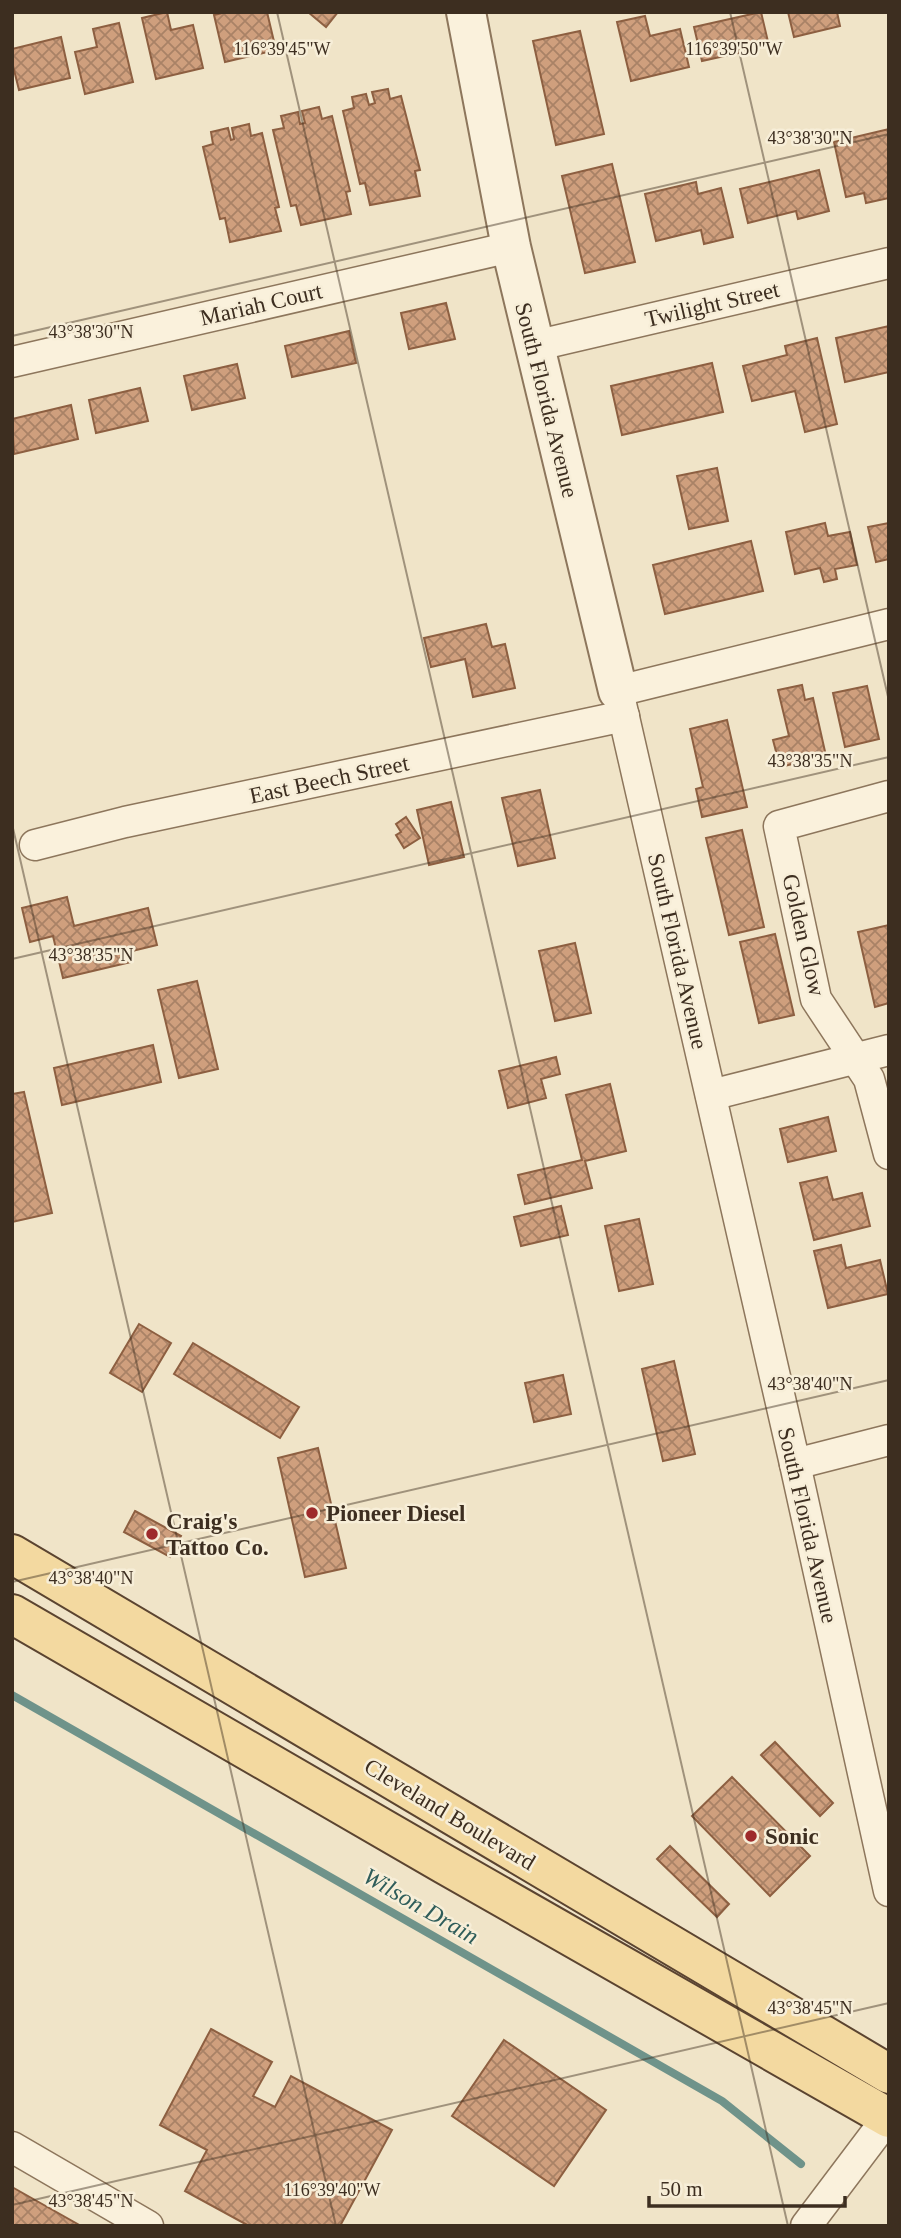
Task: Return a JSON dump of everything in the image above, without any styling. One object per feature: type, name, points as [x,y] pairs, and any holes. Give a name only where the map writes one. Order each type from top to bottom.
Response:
[{"type":"main road","name":"Cleveland Boulevard","points":[[12,1554],[889,2074]]},
{"type":"main road","name":"Cleveland Boulevard","points":[[12,1614],[420,1851],[889,2117]]},
{"type":"street","name":"South Florida Avenue","points":[[466,12],[511,247],[621,704],[711,1095],[889,1891]]},
{"type":"street","name":"Mariah Court","points":[[12,362],[511,247]]},
{"type":"street","name":"Twilight Street","points":[[534,346],[889,263]]},
{"type":"street","name":"East Beech Street","points":[[35,845],[621,704],[889,624]]},
{"type":"street","name":"Golden Glow","points":[[889,796],[779,825],[816,999],[869,1079],[889,1154]]},
{"type":"street","points":[[711,1095],[889,1050]]},
{"type":"street","points":[[795,1464],[889,1440]]},
{"type":"street","points":[[806,2226],[889,2117]]},
{"type":"street","points":[[12,2147],[148,2226]]},
{"type":"building","points":[[167,12],[171,30],[193,25],[203,68],[156,79],[142,18]]},
{"type":"building","points":[[226,12],[267,12],[276,50],[225,62],[214,15]]},
{"type":"building","points":[[308,12],[338,12],[326,27]]},
{"type":"building","points":[[761,12],[769,46],[702,61],[694,27]]},
{"type":"building","points":[[788,12],[837,12],[840,26],[794,37]]},
{"type":"building","points":[[645,16],[650,36],[680,29],[689,67],[631,81],[617,22]]},
{"type":"building","points":[[119,23],[133,82],[85,94],[75,52],[97,47],[93,29]]},
{"type":"building","points":[[580,31],[604,134],[556,145],[533,41]]},
{"type":"building","points":[[61,37],[70,78],[19,90],[12,62],[12,49]]},
{"type":"building","points":[[388,89],[390,99],[401,96],[420,170],[415,171],[420,196],[370,205],[365,183],[360,184],[343,111],[354,108],[352,97],[366,94],[369,105],[375,103],[372,92]]},
{"type":"building","points":[[319,107],[322,119],[332,116],[350,191],[346,192],[351,214],[301,225],[296,205],[291,206],[273,130],[284,128],[281,116],[298,112],[300,124],[305,123],[302,111]]},
{"type":"building","points":[[249,124],[251,136],[262,133],[279,207],[275,208],[281,231],[230,242],[225,218],[220,219],[203,147],[213,144],[211,132],[228,128],[231,140],[234,139],[232,128]]},
{"type":"building","points":[[889,129],[889,198],[866,203],[864,193],[846,197],[834,142]]},
{"type":"building","points":[[612,164],[635,262],[585,273],[562,176]]},
{"type":"building","points":[[819,170],[829,211],[798,219],[796,211],[748,223],[740,189]]},
{"type":"building","points":[[696,182],[698,194],[721,188],[733,237],[704,244],[701,230],[656,241],[645,194]]},
{"type":"building","points":[[446,303],[455,339],[409,349],[401,313]]},
{"type":"building","points":[[889,326],[889,372],[845,382],[836,338]]},
{"type":"building","points":[[349,331],[356,363],[292,377],[285,346]]},
{"type":"building","points":[[817,338],[837,424],[805,432],[795,391],[752,401],[743,366],[787,355],[785,346]]},
{"type":"building","points":[[712,363],[723,412],[622,435],[611,386]]},
{"type":"building","points":[[237,364],[245,398],[192,410],[184,376]]},
{"type":"building","points":[[140,388],[148,421],[96,433],[89,400]]},
{"type":"building","points":[[71,405],[78,439],[14,454],[12,419]]},
{"type":"building","points":[[717,468],[728,521],[689,529],[677,476]]},
{"type":"building","points":[[825,523],[828,536],[850,532],[857,565],[835,569],[837,579],[824,582],[820,568],[795,574],[786,532]]},
{"type":"building","points":[[889,523],[889,559],[876,562],[868,527]]},
{"type":"building","points":[[751,541],[763,591],[665,614],[653,565]]},
{"type":"building","points":[[486,624],[492,647],[505,644],[515,688],[473,697],[465,659],[431,667],[424,638]]},
{"type":"building","points":[[802,685],[805,700],[813,698],[826,756],[780,767],[773,740],[789,736],[778,690]]},
{"type":"building","points":[[867,686],[879,739],[845,747],[833,693]]},
{"type":"building","points":[[727,720],[747,807],[702,817],[696,789],[703,787],[690,729]]},
{"type":"building","points":[[540,790],[555,858],[518,866],[502,798]]},
{"type":"building","points":[[451,802],[464,857],[429,865],[417,810]]},
{"type":"building","points":[[406,817],[420,838],[404,848],[396,835],[401,832],[396,824]]},
{"type":"building","points":[[742,830],[764,927],[729,935],[706,838]]},
{"type":"building","points":[[67,897],[74,926],[148,908],[157,945],[128,952],[131,962],[63,978],[53,936],[30,942],[22,908]]},
{"type":"building","points":[[889,925],[889,1003],[875,1007],[858,932]]},
{"type":"building","points":[[775,934],[794,1015],[759,1023],[740,942]]},
{"type":"building","points":[[575,943],[591,1013],[555,1021],[539,951]]},
{"type":"building","points":[[197,981],[218,1069],[179,1078],[158,990]]},
{"type":"building","points":[[153,1045],[161,1082],[62,1105],[54,1068]]},
{"type":"building","points":[[556,1057],[560,1074],[541,1079],[546,1098],[508,1108],[499,1071]]},
{"type":"building","points":[[610,1084],[626,1151],[585,1161],[592,1188],[525,1204],[518,1175],[582,1160],[566,1095]]},
{"type":"building","points":[[24,1092],[52,1213],[12,1222],[12,1094]]},
{"type":"building","points":[[828,1117],[836,1151],[788,1162],[780,1129]]},
{"type":"building","points":[[827,1177],[833,1200],[862,1193],[870,1226],[814,1240],[800,1183]]},
{"type":"building","points":[[561,1206],[568,1235],[521,1246],[514,1217]]},
{"type":"building","points":[[639,1219],[653,1284],[619,1291],[605,1226]]},
{"type":"building","points":[[841,1245],[846,1268],[880,1260],[888,1294],[828,1308],[814,1251]]},
{"type":"building","points":[[139,1324],[171,1343],[142,1392],[110,1373]]},
{"type":"building","points":[[193,1343],[299,1407],[280,1438],[174,1374]]},
{"type":"building","points":[[674,1361],[695,1454],[663,1461],[642,1369]]},
{"type":"building","points":[[563,1375],[571,1414],[534,1422],[525,1383]]},
{"type":"building","name":"Pioneer Diesel","points":[[318,1448],[346,1568],[305,1577],[278,1458]]},
{"type":"building","name":"Craig's Tattoo Co.","points":[[135,1511],[181,1536],[170,1557],[124,1532]]},
{"type":"building","points":[[775,1742],[833,1803],[820,1816],[761,1755]]},
{"type":"building","name":"Sonic","points":[[732,1777],[810,1856],[770,1896],[692,1816]]},
{"type":"building","points":[[670,1846],[729,1904],[717,1917],[657,1859]]},
{"type":"building","points":[[211,2029],[272,2062],[253,2096],[275,2107],[291,2076],[392,2130],[340,2226],[249,2226],[185,2191],[207,2150],[160,2125]]},
{"type":"building","points":[[504,2040],[606,2110],[554,2186],[452,2116]]},
{"type":"building","points":[[12,2187],[81,2226],[12,2226]]},
{"type":"waterway","name":"Wilson Drain","points":[[12,1695],[722,2101],[801,2164]]},
{"type":"place","name":"Pioneer Diesel","points":[[312,1513]]},
{"type":"place","name":"Craig's Tattoo Co.","points":[[152,1534]]},
{"type":"place","name":"Sonic","points":[[751,1836]]}]
